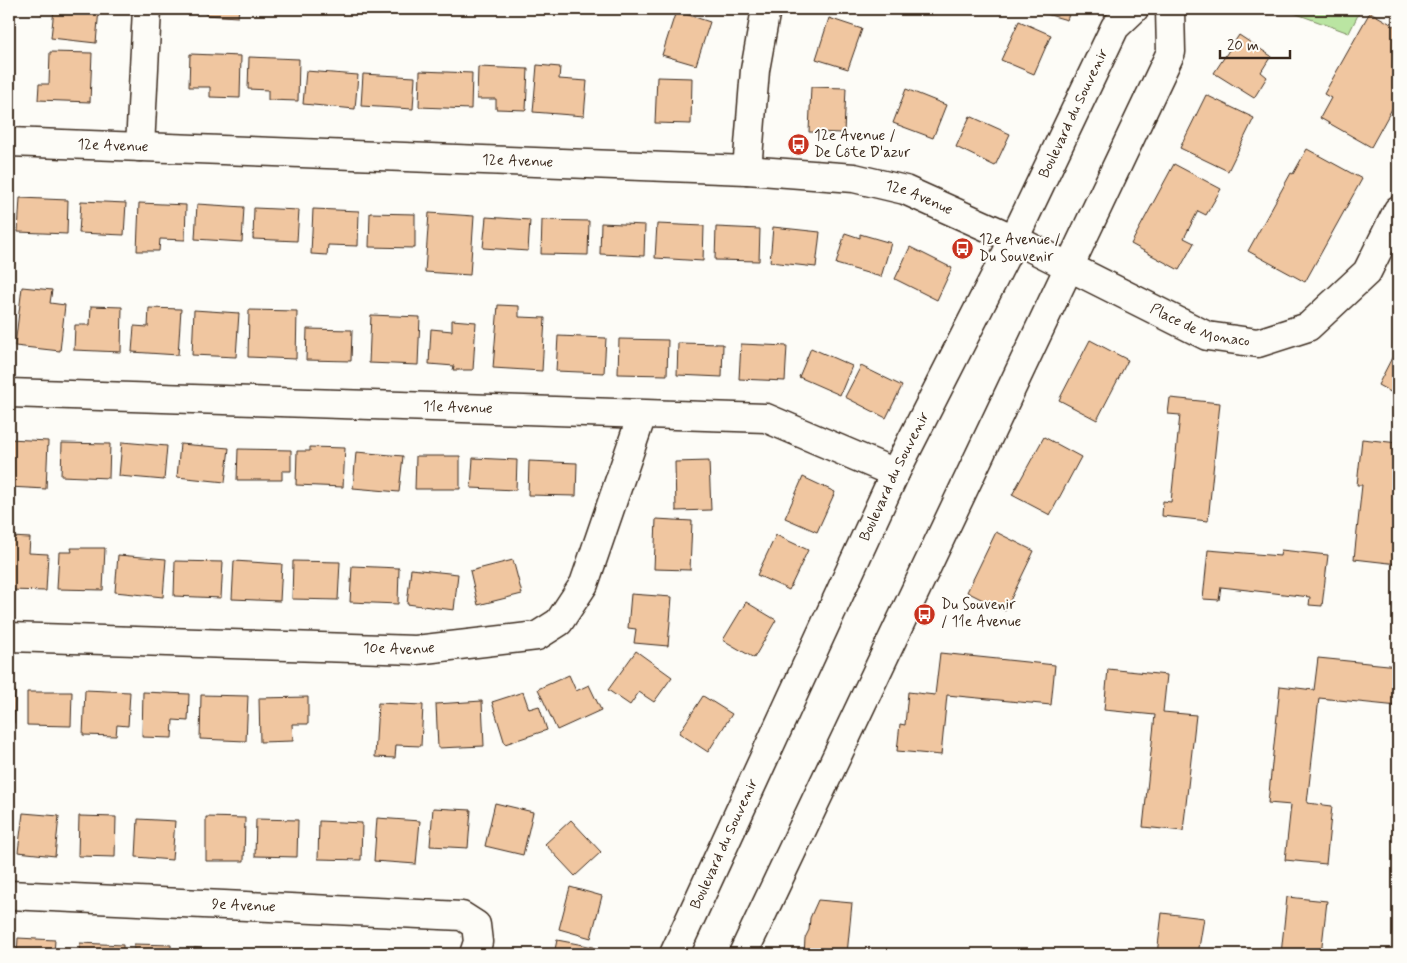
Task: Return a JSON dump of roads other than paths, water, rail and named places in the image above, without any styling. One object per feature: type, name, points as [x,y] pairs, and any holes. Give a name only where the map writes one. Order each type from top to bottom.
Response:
[{"type":"street","points":[[140,147],[147,9]]},
{"type":"street","points":[[747,170],[754,70],[766,9]]},
{"type":"street","name":"Boulevard du Souvenir","points":[[674,954],[895,473],[1014,239],[1115,27],[1134,9]]},
{"type":"street","points":[[743,954],[1171,52],[1170,9]]},
{"type":"street","name":"12e Avenue","points":[[9,142],[747,170],[854,178],[905,190],[1014,239]]},
{"type":"street","name":"Place de Monaco","points":[[1014,239],[1207,336],[1258,343],[1308,327],[1367,272],[1398,210]]},
{"type":"street","name":"11e Avenue","points":[[9,394],[766,418],[895,473]]},
{"type":"street","name":"10e Avenue","points":[[9,637],[416,650],[537,636],[559,622],[584,584],[642,415]]},
{"type":"street","name":"9e Avenue","points":[[9,895],[462,916],[476,925],[478,942],[474,954]]},
{"type":"place","name":"12e Avenue / De Côte D'azur","points":[[798,145]]},
{"type":"place","name":"12e Avenue / Du Souvenir","points":[[963,249]]},
{"type":"place","name":"Du Souvenir / 11e Avenue","points":[[925,614]]}]
